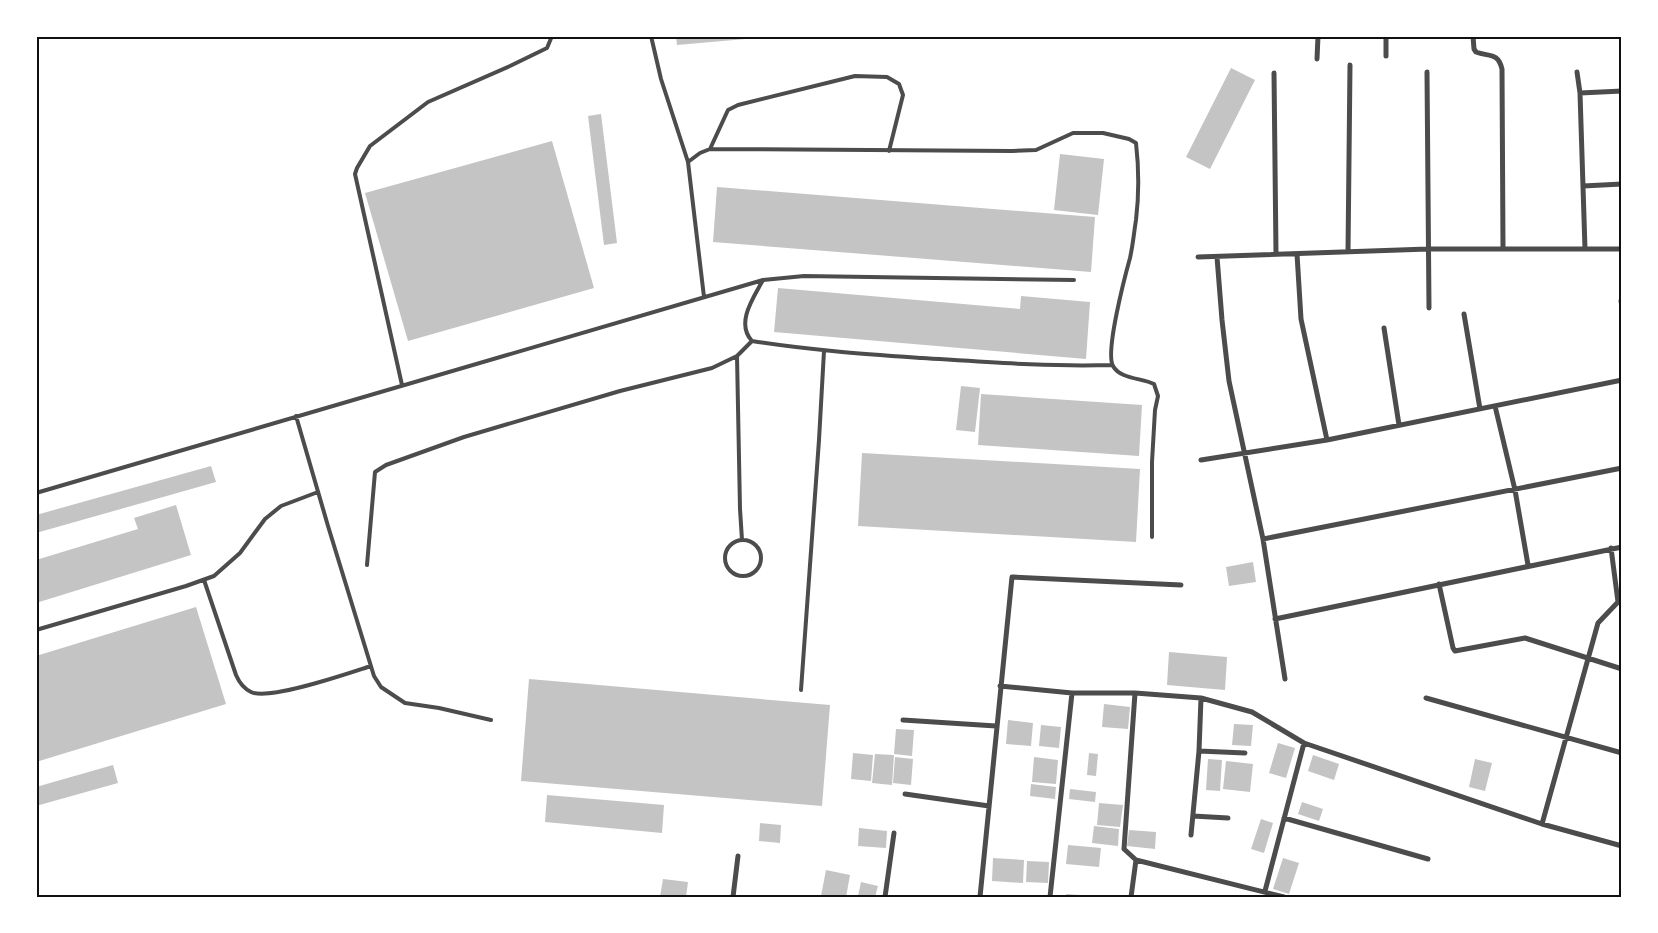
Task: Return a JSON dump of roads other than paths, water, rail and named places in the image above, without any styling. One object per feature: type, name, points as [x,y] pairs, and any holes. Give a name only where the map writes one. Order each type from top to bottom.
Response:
[{"type":"street","points":[[1317,59],[1318,36]]},
{"type":"street","points":[[1386,36],[1386,56]]},
{"type":"street","points":[[1473,36],[1476,52],[1496,57],[1500,60],[1502,69],[1503,249]]},
{"type":"street","points":[[1348,252],[1350,65]]},
{"type":"street","points":[[1427,72],[1429,308]]},
{"type":"street","points":[[1577,72],[1580,93],[1585,249]]},
{"type":"street","points":[[1274,73],[1276,254]]},
{"type":"street","points":[[1580,93],[1622,91]]},
{"type":"street","points":[[1583,186],[1622,184]]},
{"type":"street","points":[[1198,258],[1428,249],[1622,249]]},
{"type":"street","points":[[1297,254],[1301,319],[1327,440]]},
{"type":"street","points":[[1217,257],[1229,381],[1263,539],[1284,679]]},
{"type":"street","points":[[1464,314],[1480,409]]},
{"type":"street","points":[[1384,328],[1399,425]]},
{"type":"street","points":[[1201,460],[1327,440],[1622,380]]},
{"type":"street","points":[[1495,406],[1515,490],[1528,565]]},
{"type":"street","points":[[1263,539],[1622,468]]},
{"type":"street","points":[[1276,619],[1528,565],[1622,547]]},
{"type":"street","points":[[1542,824],[1598,623],[1618,602],[1611,548]]},
{"type":"street","points":[[980,897],[1012,576],[1181,585]]},
{"type":"street","points":[[1439,584],[1455,651],[1524,638],[1622,669]]},
{"type":"street","points":[[1000,686],[1072,693],[1135,693],[1201,698],[1252,712],[1304,742],[1542,824],[1622,846]]},
{"type":"street","points":[[1050,897],[1072,693]]},
{"type":"street","points":[[1135,693],[1124,849],[1136,860],[1284,897]]},
{"type":"street","points":[[1191,835],[1199,751],[1201,698]]},
{"type":"street","points":[[1426,698],[1622,753]]},
{"type":"street","points":[[903,720],[996,726]]},
{"type":"street","points":[[1266,891],[1304,742]]},
{"type":"street","points":[[1199,751],[1245,753]]},
{"type":"street","points":[[906,794],[989,806]]},
{"type":"street","points":[[1193,816],[1228,818]]},
{"type":"street","points":[[1284,818],[1428,859]]},
{"type":"street","points":[[885,897],[894,833]]},
{"type":"street","points":[[732,897],[738,856]]},
{"type":"street","points":[[1131,897],[1136,860]]},
{"type":"lane","points":[[402,385],[355,174],[357,168],[370,146],[428,102],[547,48],[552,36]]},
{"type":"lane","points":[[651,36],[661,79],[688,162],[704,297]]},
{"type":"lane","points":[[710,149],[728,110],[738,105],[855,76],[887,77],[899,84],[903,95],[889,151]]},
{"type":"lane","points":[[688,162],[700,153],[710,149],[1012,151],[1036,150],[1073,134],[1103,132],[1129,139],[1136,144],[1138,197],[1130,255],[1117,312],[1112,366]]},
{"type":"lane","points":[[36,493],[763,280],[804,276],[1074,280]]},
{"type":"lane","points":[[763,280],[747,311],[745,321],[748,337],[752,341],[824,351],[1027,364],[1112,366],[1118,372],[1128,377],[1145,380],[1154,384],[1158,396],[1155,410],[1152,462],[1152,537]]},
{"type":"lane","points":[[367,565],[375,472],[386,464],[482,432],[620,391],[712,368],[737,356],[752,341]]},
{"type":"lane","points":[[801,690],[824,351]]},
{"type":"lane","points":[[737,356],[742,540]]},
{"type":"lane","points":[[296,416],[374,676],[382,687],[405,703],[440,708],[491,720]]},
{"type":"lane","points":[[36,630],[214,576],[240,553],[264,519],[281,506],[318,492]]},
{"type":"lane","points":[[742,540],[754,544],[758,548],[761,559],[757,570],[747,576],[741,576],[730,571],[725,560],[725,554],[731,544],[742,540]]},
{"type":"lane","points":[[204,580],[236,675],[241,684],[252,693],[281,693],[371,666]]}]
